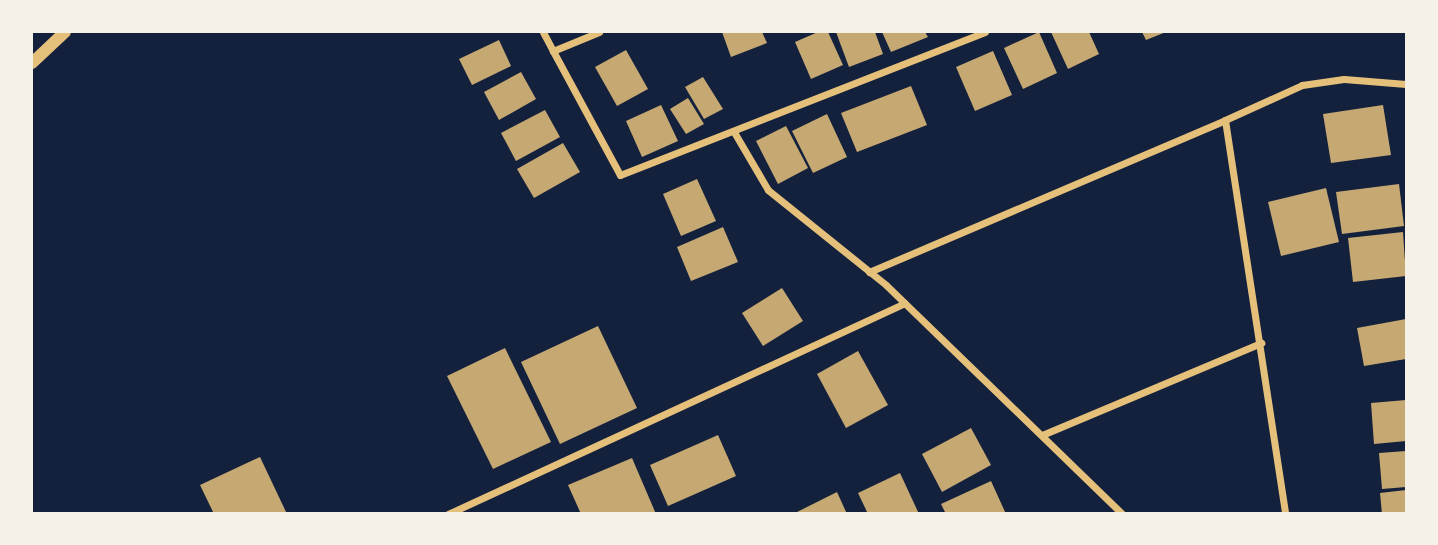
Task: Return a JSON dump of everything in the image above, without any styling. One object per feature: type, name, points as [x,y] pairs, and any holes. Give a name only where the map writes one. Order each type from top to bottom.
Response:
[{"type":"street","points":[[32,63],[65,32]]},
{"type":"street","points":[[543,32],[620,175],[985,32]]},
{"type":"street","points":[[553,51],[598,32]]},
{"type":"street","points":[[869,272],[1302,85],[1344,79],[1406,86]]},
{"type":"street","points":[[1225,120],[1285,513]]},
{"type":"street","points":[[734,132],[768,190],[905,303],[1122,513]]},
{"type":"street","points":[[448,513],[905,303]]},
{"type":"street","points":[[1042,435],[1261,343]]},
{"type":"building","points":[[722,32],[762,32],[767,43],[731,57]]},
{"type":"building","points":[[818,32],[828,32],[843,65],[811,79],[795,42]]},
{"type":"building","points":[[836,32],[875,32],[883,54],[849,67]]},
{"type":"building","points":[[882,32],[925,32],[928,37],[891,52]]},
{"type":"building","points":[[1039,32],[1057,73],[1023,89],[1004,48]]},
{"type":"building","points":[[1051,32],[1089,32],[1099,54],[1068,69]]},
{"type":"building","points":[[1142,32],[1166,32],[1146,40]]},
{"type":"building","points":[[499,40],[511,66],[472,85],[459,59]]},
{"type":"building","points":[[626,50],[648,89],[617,106],[595,67]]},
{"type":"building","points":[[993,51],[1012,95],[975,111],[956,67]]},
{"type":"building","points":[[521,72],[536,99],[499,120],[484,92]]},
{"type":"building","points":[[703,77],[723,109],[704,119],[685,87]]},
{"type":"building","points":[[911,86],[927,125],[857,152],[841,113]]},
{"type":"building","points":[[688,98],[704,124],[686,134],[670,109]]},
{"type":"building","points":[[661,105],[678,141],[642,157],[626,121]]},
{"type":"building","points":[[1383,105],[1391,155],[1331,163],[1323,114]]},
{"type":"building","points":[[545,110],[560,137],[516,161],[501,133]]},
{"type":"building","points":[[827,114],[847,157],[813,173],[792,131]]},
{"type":"building","points":[[786,126],[808,168],[778,184],[756,141]]},
{"type":"building","points":[[563,143],[580,172],[534,198],[517,169]]},
{"type":"building","points":[[697,179],[716,221],[681,236],[663,194]]},
{"type":"building","points":[[1399,184],[1404,226],[1342,234],[1336,192]]},
{"type":"building","points":[[1326,188],[1339,242],[1281,256],[1268,202]]},
{"type":"building","points":[[723,227],[738,262],[691,281],[677,247]]},
{"type":"building","points":[[1403,232],[1406,276],[1353,282],[1348,238]]},
{"type":"building","points":[[782,288],[803,321],[763,346],[742,313]]},
{"type":"building","points":[[1406,319],[1406,359],[1364,366],[1357,328]]},
{"type":"building","points":[[598,326],[637,408],[560,444],[521,362]]},
{"type":"building","points":[[505,348],[551,442],[493,469],[447,376]]},
{"type":"building","points":[[858,351],[888,405],[846,428],[817,374]]},
{"type":"building","points":[[1406,400],[1406,441],[1374,444],[1371,403]]},
{"type":"building","points":[[971,428],[991,465],[942,492],[922,454]]},
{"type":"building","points":[[718,435],[736,476],[668,506],[650,465]]},
{"type":"building","points":[[1406,451],[1406,487],[1382,489],[1379,453]]},
{"type":"building","points":[[260,457],[287,514],[214,514],[200,485]]},
{"type":"building","points":[[632,458],[656,514],[581,514],[568,485]]},
{"type":"building","points":[[900,473],[919,514],[868,514],[858,493]]},
{"type":"building","points":[[991,481],[1006,514],[946,514],[941,504]]},
{"type":"building","points":[[1406,490],[1406,514],[1382,514],[1380,493]]},
{"type":"building","points":[[837,492],[847,514],[793,514]]}]
